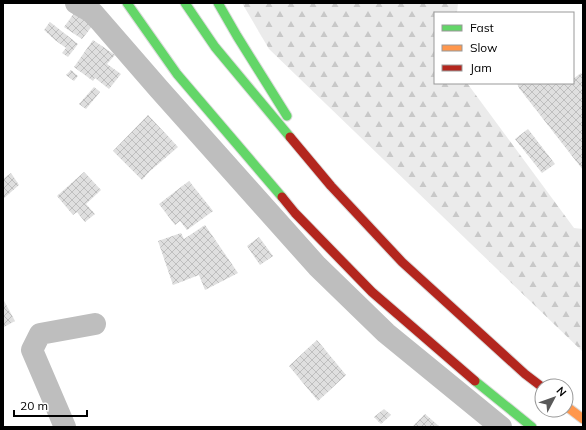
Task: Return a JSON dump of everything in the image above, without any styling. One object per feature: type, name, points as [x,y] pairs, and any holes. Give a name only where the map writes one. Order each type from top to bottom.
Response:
[{"type":"highway","points":[[127,3],[177,74],[295,213],[372,292],[474,380],[532,427]]},
{"type":"highway","points":[[185,3],[215,47],[331,186],[402,262],[534,381]]},
{"type":"highway","points":[[218,3],[331,186]]},
{"type":"highway","points":[[574,412],[583,419]]},
{"type":"street","points":[[76,3],[93,13],[317,266],[386,333],[495,425]]},
{"type":"street","points":[[65,427],[32,350],[40,334],[95,324]]},
{"type":"green space","points":[[242,3],[458,3],[457,12],[434,12],[434,84],[468,84],[574,228],[583,229],[583,352],[269,49]]},
{"type":"building","points":[[75,12],[93,25],[82,39],[64,27]]},
{"type":"building","points":[[50,22],[78,44],[68,57],[62,53],[66,48],[44,30]]},
{"type":"building","points":[[93,40],[115,55],[107,64],[121,74],[109,89],[95,78],[93,81],[74,67]]},
{"type":"building","points":[[71,70],[78,76],[74,81],[66,75]]},
{"type":"building","points":[[581,73],[583,76],[583,86],[581,88],[583,90],[583,170],[517,84],[574,84],[574,78]]},
{"type":"building","points":[[94,87],[100,92],[86,109],[79,104]]},
{"type":"building","points":[[148,115],[178,147],[142,180],[113,151]]},
{"type":"building","points":[[528,129],[555,164],[542,173],[515,139]]},
{"type":"building","points":[[84,172],[101,190],[86,204],[95,214],[85,222],[77,212],[73,215],[57,196]]},
{"type":"building","points":[[11,173],[19,185],[3,199],[3,179]]},
{"type":"building","points":[[189,181],[213,211],[187,230],[180,221],[175,225],[159,204]]},
{"type":"building","points":[[205,225],[238,273],[205,290],[199,275],[173,285],[158,241],[181,233],[184,239]]},
{"type":"building","points":[[259,237],[273,256],[260,265],[247,246]]},
{"type":"building","points":[[3,299],[15,321],[4,327],[3,325]]},
{"type":"building","points":[[317,340],[346,375],[318,401],[289,366]]},
{"type":"building","points":[[384,409],[391,415],[381,424],[374,417]]},
{"type":"building","points":[[425,414],[440,427],[412,427]]},
{"type":"traffic: fast","points":[[127,3],[177,74],[282,197]]},
{"type":"traffic: fast","points":[[185,3],[215,47],[290,137]]},
{"type":"traffic: fast","points":[[218,3],[287,116]]},
{"type":"traffic: fast","points":[[475,381],[532,427]]},
{"type":"traffic: slow","points":[[574,412],[583,419]]},
{"type":"traffic: jam","points":[[290,137],[331,186],[402,262],[534,381]]},
{"type":"traffic: jam","points":[[282,197],[295,213],[372,292],[475,381]]}]
